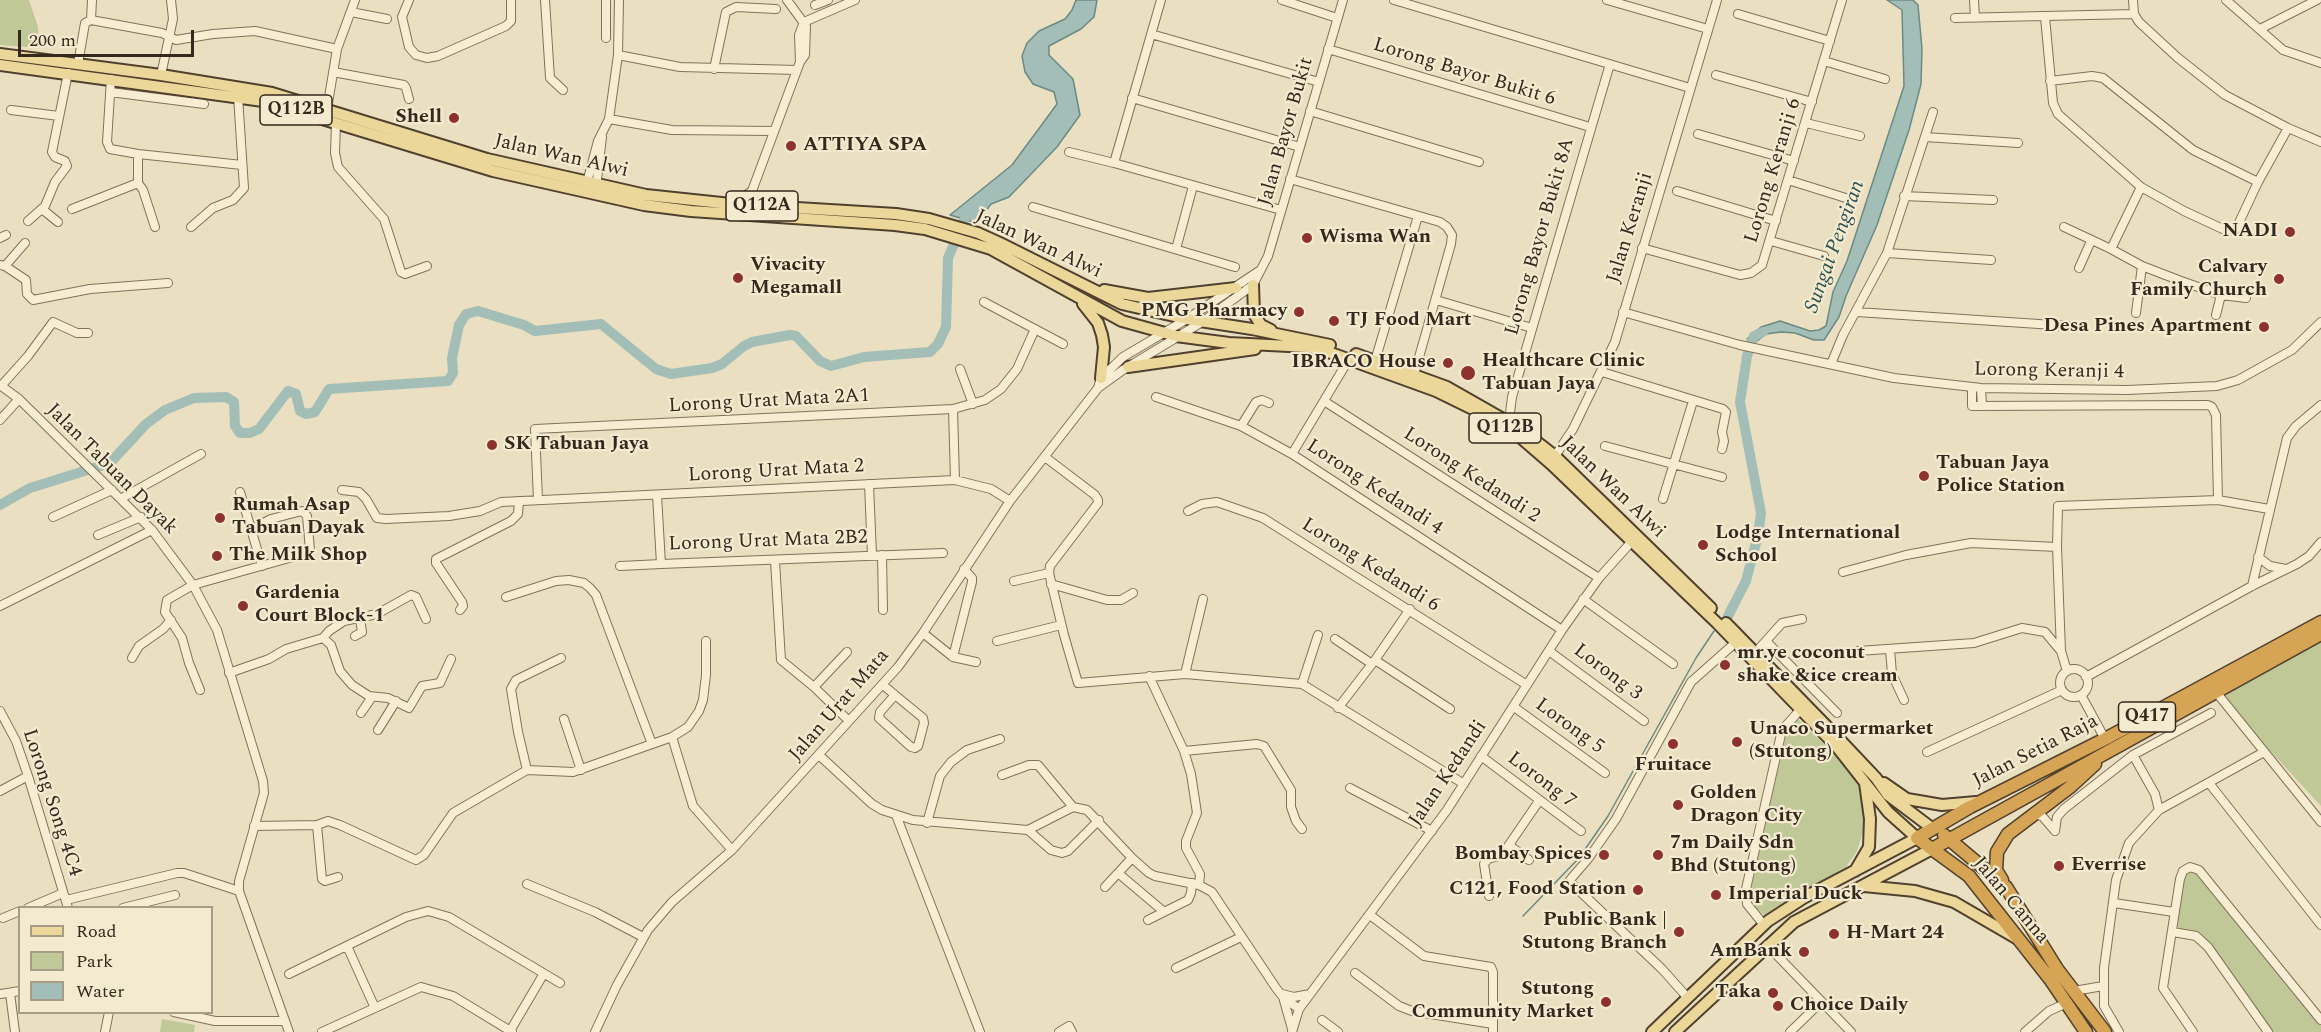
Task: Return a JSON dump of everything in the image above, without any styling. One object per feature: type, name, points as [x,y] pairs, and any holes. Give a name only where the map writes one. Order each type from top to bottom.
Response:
[{"type":"highway","name":"Jalan Setia Raja","points":[[1950,838],[2321,622]]},
{"type":"highway","name":"Jalan Setia Raja","points":[[1933,829],[1980,802],[2216,692],[2321,634]]},
{"type":"highway","points":[[2006,887],[1996,870],[1997,852],[2008,834],[2070,787],[2108,744]]},
{"type":"highway","name":"Jalan Canna","points":[[1933,829],[1950,838],[2006,887],[2057,969],[2105,1032]]},
{"type":"highway","name":"Q417","points":[[1917,838],[1933,829]]},
{"type":"highway","name":"Jalan Canna","points":[[1917,838],[1970,876],[2067,1003],[2086,1032]]},
{"type":"highway","name":"Q417","points":[[1932,849],[1950,838]]},
{"type":"main road","name":"Jalan Wan Alwi","points":[[0,54],[161,75],[272,93],[488,159],[591,188],[691,212],[895,225],[927,224],[978,233],[1122,304],[1187,319],[1292,337],[1335,347],[1467,397],[1509,421],[1555,456],[1634,539]]},
{"type":"main road","name":"Jalan Wan Alwi","points":[[0,65],[238,96],[286,107],[493,171],[591,188],[731,204],[896,214],[991,249],[1122,321],[1176,336],[1267,346],[1309,347],[1436,391],[1495,421],[1521,438],[1551,464],[1634,539],[1722,624],[1756,652],[1870,780]]},
{"type":"main road","points":[[1253,285],[1253,306],[1257,321],[1264,327],[1292,337]]},
{"type":"main road","points":[[1086,286],[1148,298],[1236,288]]},
{"type":"main road","points":[[1076,296],[1091,312],[1102,335],[1104,360],[1100,383]]},
{"type":"main road","points":[[1128,367],[1267,346]]},
{"type":"main road","name":"Jalan Wan Alwi","points":[[1722,624],[1735,643],[1870,780]]},
{"type":"main road","points":[[1870,780],[1907,799],[1948,805],[1980,802]]},
{"type":"main road","points":[[1870,780],[1933,829]]},
{"type":"main road","points":[[1855,871],[1869,847],[1870,780]]},
{"type":"main road","name":"Jalan Canna","points":[[1870,780],[1888,812],[1917,838]]},
{"type":"main road","points":[[1652,1032],[1764,925],[1805,897],[1917,838]]},
{"type":"main road","points":[[1674,1032],[1794,921],[1932,849]]},
{"type":"main road","points":[[1864,886],[1915,891],[1953,902],[2019,939]]},
{"type":"main road","points":[[1687,997],[1698,1003],[1726,984]]},
{"type":"street","points":[[91,20],[92,0]]},
{"type":"street","points":[[161,75],[170,37],[173,13],[171,0]]},
{"type":"street","points":[[327,109],[337,49],[355,0]]},
{"type":"street","points":[[409,0],[402,17],[409,47],[416,56],[427,58],[438,56],[506,26],[511,21],[511,0]]},
{"type":"street","points":[[545,0],[550,78],[564,90]]},
{"type":"street","points":[[606,0],[606,38]]},
{"type":"street","points":[[591,188],[602,136],[609,119],[618,56],[619,0]]},
{"type":"street","points":[[731,204],[742,200],[752,191],[805,55],[807,30],[804,22],[787,0]]},
{"type":"street","points":[[815,5],[828,0]]},
{"type":"street","points":[[804,22],[855,0]]},
{"type":"street","points":[[1114,163],[1161,0]]},
{"type":"street","points":[[1282,0],[1337,18]]},
{"type":"street","name":"Jalan Bayor Bukit","points":[[1253,285],[1268,256],[1343,0]]},
{"type":"street","points":[[1394,0],[1690,88]]},
{"type":"street","points":[[1607,0],[1708,29]]},
{"type":"street","name":"Jalan Keranji","points":[[1555,456],[1573,429],[1615,342],[1717,0]]},
{"type":"street","name":"Lorong Keranji 6","points":[[1642,248],[1742,276],[1757,270],[1762,265],[1842,0]]},
{"type":"street","points":[[1974,0],[1975,18]]},
{"type":"street","points":[[2133,0],[2137,18],[2178,58],[2225,95],[2288,128],[2321,142]]},
{"type":"street","points":[[2226,0],[2283,50],[2321,63]]},
{"type":"street","points":[[2260,29],[2317,0]]},
{"type":"street","points":[[714,69],[726,12],[736,7],[776,9]]},
{"type":"street","points":[[351,12],[387,19]]},
{"type":"street","points":[[1738,14],[1830,40]]},
{"type":"street","points":[[2045,17],[2053,104],[2058,114],[2141,187],[2184,211],[2229,231],[2236,229],[2258,182],[2288,128]]},
{"type":"street","points":[[1955,18],[2137,18]]},
{"type":"street","points":[[78,64],[85,23],[91,20],[162,33],[180,40],[213,34],[255,31],[337,49]]},
{"type":"street","points":[[1152,34],[1318,82]]},
{"type":"street","name":"Lorong Bayor Bukit 6","points":[[1328,50],[1590,127]]},
{"type":"street","points":[[618,56],[680,67],[714,69],[799,66]]},
{"type":"street","points":[[1824,61],[1886,79]]},
{"type":"street","name":"Lorong Bayor Bukit 8A","points":[[1509,421],[1509,407],[1590,127],[1611,64]]},
{"type":"street","points":[[333,72],[404,85],[409,99]]},
{"type":"street","points":[[28,221],[42,209],[52,193],[55,182],[67,166],[65,161],[55,157],[52,152],[68,73]]},
{"type":"street","points":[[1716,75],[1812,102]]},
{"type":"street","points":[[2050,81],[2092,76],[2103,78],[2193,150],[2258,182]]},
{"type":"street","points":[[111,79],[106,142],[108,147],[138,154],[242,165]]},
{"type":"street","points":[[110,92],[204,104]]},
{"type":"street","points":[[191,227],[213,208],[229,203],[242,191],[244,184],[238,96]]},
{"type":"street","points":[[1132,99],[1300,147]]},
{"type":"street","points":[[11,110],[59,116]]},
{"type":"street","points":[[1310,111],[1479,162]]},
{"type":"street","points":[[1831,364],[1843,336],[1887,253],[1933,112]]},
{"type":"street","points":[[609,119],[672,130],[774,130]]},
{"type":"street","points":[[336,123],[335,153],[338,167],[384,219],[400,271],[405,274],[427,267]]},
{"type":"street","points":[[1806,123],[1860,136]]},
{"type":"street","points":[[1698,134],[1794,161]]},
{"type":"street","points":[[1925,137],[2018,143]]},
{"type":"street","points":[[1069,152],[1281,210]]},
{"type":"street","points":[[138,154],[138,183],[143,190],[155,227]]},
{"type":"street","points":[[1290,179],[1444,224],[1452,235],[1414,375]]},
{"type":"street","points":[[1788,180],[1850,199]]},
{"type":"street","points":[[72,209],[138,183]]},
{"type":"street","points":[[1176,249],[1192,186]]},
{"type":"street","points":[[2111,249],[2141,187]]},
{"type":"street","points":[[752,191],[763,206]]},
{"type":"street","points":[[1677,191],[1776,220]]},
{"type":"street","points":[[1904,196],[1993,201]]},
{"type":"street","points":[[1033,207],[1236,267]]},
{"type":"street","points":[[42,209],[57,222]]},
{"type":"street","points":[[1375,361],[1418,216]]},
{"type":"street","points":[[2064,227],[2142,266],[2221,295],[2246,298]]},
{"type":"street","points":[[1771,241],[1824,256]]},
{"type":"street","points":[[2079,268],[2091,241]]},
{"type":"street","points":[[25,243],[2,266],[26,280],[27,294],[33,300],[90,290],[168,283]]},
{"type":"street","points":[[1887,253],[1991,260]]},
{"type":"street","points":[[2136,313],[2142,266]]},
{"type":"street","points":[[1100,383],[1123,357],[1187,319],[1259,271]]},
{"type":"street","points":[[1100,383],[1202,321],[1253,285]]},
{"type":"street","points":[[2216,315],[2221,295]]},
{"type":"street","points":[[1436,300],[1532,328]]},
{"type":"street","points":[[984,302],[1063,344]]},
{"type":"street","name":"Lorong Keranji 4","points":[[1623,312],[1760,350],[1894,378],[1982,388],[2149,390],[2217,386],[2247,376],[2292,350],[2321,322]]},
{"type":"street","points":[[1857,312],[2069,326]]},
{"type":"street","points":[[0,385],[28,356],[53,322],[77,333],[88,333]]},
{"type":"street","name":"Lorong Urat Mata 2A1","points":[[538,500],[536,429],[953,409],[973,405],[985,400],[1008,382],[1017,369],[1035,329]]},
{"type":"street","points":[[1292,454],[1349,359]]},
{"type":"street","points":[[960,369],[973,405]]},
{"type":"street","points":[[1602,372],[1726,411],[1722,449]]},
{"type":"street","name":"Jalan Urat Mata","points":[[595,1032],[643,938],[672,902],[732,850],[883,685],[923,633],[1010,501],[1100,383]]},
{"type":"street","name":"Jalan Tabuan Dayak","points":[[0,385],[19,399],[94,475],[141,517],[193,585],[217,630],[263,781],[264,793],[239,881],[239,891]]},
{"type":"street","points":[[1972,387],[1972,406],[2208,405],[2215,410],[2216,415],[2218,501]]},
{"type":"street","points":[[1982,388],[1982,406]]},
{"type":"street","name":"Lorong Kedandi 4","points":[[1156,397],[1241,426],[1292,454],[1562,630]]},
{"type":"street","points":[[0,420],[19,399]]},
{"type":"street","points":[[1241,426],[1256,402],[1262,400],[1269,403]]},
{"type":"street","name":"Lorong Kedandi 2","points":[[1324,401],[1599,578]]},
{"type":"street","points":[[1663,499],[1693,401]]},
{"type":"street","points":[[2252,586],[2288,438],[2296,426],[2321,405]]},
{"type":"street","points":[[953,409],[955,480]]},
{"type":"street","points":[[1605,446],[1722,477]]},
{"type":"street","points":[[122,498],[201,454]]},
{"type":"street","points":[[1045,457],[1095,495],[1098,500],[1050,566],[1049,573],[1078,683],[1185,674],[1302,684],[1464,784]]},
{"type":"street","name":"Lorong Urat Mata 2","points":[[342,490],[359,492],[377,518],[449,516],[480,511],[501,502],[955,480],[995,491],[1010,501]]},
{"type":"street","points":[[869,484],[872,555]]},
{"type":"street","points":[[53,517],[112,490]]},
{"type":"street","points":[[995,491],[1019,490]]},
{"type":"street","points":[[240,492],[262,566]]},
{"type":"street","name":"Lorong Urat Mata 2B2","points":[[657,495],[661,564],[943,553]]},
{"type":"street","points":[[460,610],[463,606],[462,602],[436,563],[436,559],[511,521],[518,514],[519,501]]},
{"type":"street","points":[[2067,671],[2061,651],[2056,547],[2058,506],[2218,501],[2269,509]]},
{"type":"street","name":"Lorong Kedandi 6","points":[[1188,511],[1203,504],[1217,502],[1253,513],[1410,609],[1527,685]]},
{"type":"street","points":[[200,690],[182,638],[165,612],[165,603],[193,585],[307,553],[310,550],[307,516],[302,512],[271,519],[252,529]]},
{"type":"street","points":[[98,535],[141,517]]},
{"type":"street","points":[[0,606],[152,530]]},
{"type":"street","name":"Jalan Kedandi","points":[[1293,1031],[1299,1009],[1432,831],[1583,600],[1599,578],[1634,539]]},
{"type":"street","points":[[2086,676],[2252,586],[2287,570],[2309,556],[2321,542]]},
{"type":"street","points":[[1843,572],[1906,555],[1971,543],[2056,547]]},
{"type":"street","points":[[882,555],[884,610]]},
{"type":"street","points":[[2258,557],[2270,566],[2287,570]]},
{"type":"street","points":[[775,561],[780,658],[849,721]]},
{"type":"street","points":[[620,566],[661,564]]},
{"type":"street","points":[[953,657],[972,582],[964,570]]},
{"type":"street","points":[[1014,581],[1049,573]]},
{"type":"street","points":[[506,597],[556,581],[568,580],[590,588],[596,595],[652,744]]},
{"type":"street","points":[[1051,584],[1107,600],[1121,600],[1133,593]]},
{"type":"street","points":[[229,673],[296,646],[323,638],[344,621],[377,614],[411,595],[416,597],[426,619]]},
{"type":"street","points":[[1185,674],[1203,599]]},
{"type":"street","points":[[1583,600],[1673,664]]},
{"type":"street","points":[[1338,708],[1410,609]]},
{"type":"street","points":[[355,636],[362,632],[360,619]]},
{"type":"street","points":[[1756,652],[1782,623],[1802,619]]},
{"type":"street","points":[[132,658],[139,646],[163,630],[171,620]]},
{"type":"street","points":[[997,641],[1061,625]]},
{"type":"street","points":[[1858,651],[1974,643],[2022,628],[2044,632],[2061,651]]},
{"type":"street","points":[[923,633],[953,657],[976,663]]},
{"type":"street","points":[[1302,684],[1318,635]]},
{"type":"street","points":[[323,638],[331,645],[345,677],[352,685],[372,697],[388,698],[406,708],[411,707],[422,686],[440,683],[451,659]]},
{"type":"street","points":[[1335,639],[1450,709]]},
{"type":"street","points":[[254,826],[317,825],[332,822],[416,860],[424,855],[450,816],[527,770],[565,772],[581,770],[672,737],[688,727],[699,711],[703,700],[706,641]]},
{"type":"street","points":[[1766,641],[1837,713]]},
{"type":"street","points":[[1687,997],[1662,969],[1569,881],[1616,819],[1691,682],[1735,643]]},
{"type":"street","points":[[1890,649],[1892,674],[1904,700]]},
{"type":"street","name":"Lorong 3","points":[[1550,651],[1644,721]]},
{"type":"street","points":[[814,687],[847,652]]},
{"type":"street","points":[[527,770],[511,689],[516,680],[561,658]]},
{"type":"street","points":[[2074,669],[2086,676],[2088,684],[2081,695],[2071,697],[2062,690],[2060,683],[2067,671],[2074,669]]},
{"type":"street","points":[[1148,920],[1188,900],[1200,874],[1186,848],[1186,841],[1195,821],[1197,805],[1191,774],[1184,751],[1149,676]]},
{"type":"street","points":[[883,685],[895,694],[924,720],[918,746],[915,748],[879,718],[880,712],[895,694]]},
{"type":"street","points":[[1927,752],[2062,690]]},
{"type":"street","points":[[2216,692],[2321,822]]},
{"type":"street","points":[[2081,695],[2108,744]]},
{"type":"street","points":[[361,713],[372,697]]},
{"type":"street","points":[[378,730],[396,702]]},
{"type":"street","name":"Lorong 5","points":[[1514,707],[1605,773]]},
{"type":"street","points":[[1764,925],[1747,904],[1746,889],[1782,730],[1800,710]]},
{"type":"street","name":"Lorong Song 4C4","points":[[0,711],[2,721],[16,741],[66,900]]},
{"type":"street","points":[[2034,814],[2042,816],[2055,831],[2056,817],[2064,809],[2133,755],[2211,713]]},
{"type":"street","points":[[564,719],[581,770]]},
{"type":"street","points":[[672,737],[693,806],[732,850]]},
{"type":"street","points":[[927,823],[940,776],[951,762],[967,750],[1000,739]]},
{"type":"street","points":[[1184,751],[1257,744],[1264,746],[1291,790],[1292,807],[1296,821],[1302,829]]},
{"type":"street","points":[[2119,1032],[2107,1014],[2103,986],[2116,880],[2129,843],[2159,810],[2264,752]]},
{"type":"street","points":[[819,755],[872,804],[896,815],[927,823],[1028,830],[1073,807]]},
{"type":"street","points":[[2133,755],[2155,794],[2159,810]]},
{"type":"street","name":"Lorong 7","points":[[1481,756],[1581,831]]},
{"type":"street","points":[[1002,775],[1029,765],[1038,765],[1073,807],[1087,810],[1099,820],[1132,858],[1155,876],[1195,884],[1212,892],[1281,994],[1299,1009]]},
{"type":"street","points":[[0,791],[28,776]]},
{"type":"street","points":[[2209,783],[2321,925]]},
{"type":"street","points":[[1350,788],[1432,831]]},
{"type":"street","points":[[1489,896],[1484,864],[1488,859],[1499,857],[1539,801]]},
{"type":"street","points":[[896,815],[980,1032]]},
{"type":"street","points":[[1028,830],[1051,850],[1062,853],[1068,851],[1099,820]]},
{"type":"street","points":[[317,825],[322,879],[327,881],[338,877]]},
{"type":"street","points":[[1509,845],[1529,860]]},
{"type":"street","points":[[1105,887],[1132,858]]},
{"type":"street","points":[[2193,1032],[2163,988],[2181,875],[2186,868],[2196,868],[2321,1020]]},
{"type":"street","points":[[38,906],[177,873],[184,873],[239,891],[289,1032]]},
{"type":"street","points":[[1119,873],[1163,911]]},
{"type":"street","points":[[526,884],[595,912],[643,938]]},
{"type":"street","points":[[131,906],[175,895]]},
{"type":"street","points":[[2114,903],[2174,912]]},
{"type":"street","points":[[3,918],[18,912]]},
{"type":"street","points":[[289,974],[415,913],[434,912],[449,917],[543,975],[560,983]]},
{"type":"street","points":[[1355,973],[1399,1006],[1412,1011],[1493,1028],[1493,972],[1491,967],[1424,956],[1370,915]]},
{"type":"street","points":[[2173,932],[2196,936],[2208,947],[2268,1032]]},
{"type":"street","points":[[1176,968],[1241,937]]},
{"type":"street","points":[[1767,945],[1851,1032]]},
{"type":"street","points":[[347,946],[375,1008]]},
{"type":"street","points":[[322,1032],[413,990],[426,987],[453,996],[511,1031],[543,975]]},
{"type":"street","points":[[2074,991],[2103,986]]},
{"type":"street","points":[[0,994],[18,991]]},
{"type":"street","points":[[10,993],[15,1032]]},
{"type":"street","points":[[1281,994],[1294,997],[1310,994]]},
{"type":"street","points":[[1281,994],[1293,1031]]},
{"type":"street","points":[[1790,1032],[1821,1002]]},
{"type":"street","points":[[2025,1032],[2049,1011],[2067,1003]]},
{"type":"street","points":[[105,1032],[109,1014]]},
{"type":"street","points":[[183,1014],[215,1021],[285,1021]]},
{"type":"street","points":[[1322,1020],[1338,1032]]},
{"type":"street","points":[[1059,1032],[1069,1026],[1072,1032]]},
{"type":"green space","points":[[0,0],[29,0],[38,27],[38,48],[0,45]]},
{"type":"green space","points":[[2321,642],[2321,806],[2216,692]]},
{"type":"green space","points":[[1797,718],[1841,761],[1858,782],[1866,817],[1857,851],[1846,867],[1765,916],[1753,905],[1750,892],[1786,734],[1788,727]]},
{"type":"green space","points":[[2191,871],[2197,873],[2321,1023],[2321,1032],[2270,1032],[2209,946],[2177,930],[2181,881],[2186,873]]},
{"type":"green space","points":[[162,1019],[195,1025],[194,1032],[160,1032]]},
{"type":"water","points":[[1076,0],[1097,0],[1094,17],[1081,29],[1049,46],[1049,55],[1073,79],[1080,115],[1057,147],[1009,197],[991,204],[977,223],[950,215],[1012,165],[1057,104],[1054,92],[1033,84],[1025,72],[1022,56],[1027,43],[1039,31],[1065,19]]},
{"type":"water","points":[[1887,0],[1913,0],[1918,5],[1922,49],[1921,84],[1909,130],[1877,225],[1839,317],[1824,340],[1814,340],[1795,333],[1781,332],[1766,334],[1757,341],[1747,339],[1761,327],[1780,321],[1810,331],[1826,326],[1833,292],[1847,261],[1904,86],[1902,10]]},
{"type":"waterway","points":[[0,505],[30,488],[110,463],[146,424],[165,410],[194,398],[226,397],[234,402],[235,426],[240,433],[250,433],[259,429],[288,391],[296,394],[300,411],[306,414],[315,412],[329,389],[448,381],[453,373],[452,358],[459,325],[466,314],[478,311],[524,325],[535,331],[601,324],[656,369],[671,374],[712,368],[722,364],[752,342],[790,335],[796,336],[820,361],[831,366],[864,357],[930,352],[938,344],[946,327],[948,258],[969,209]]},
{"type":"waterway","name":"Sungai Pengiran","points":[[1728,616],[1746,581],[1758,535],[1761,513],[1740,402],[1747,356],[1754,336],[1763,332]]},
{"type":"waterway","points":[[1523,916],[1579,858],[1608,816],[1696,658],[1714,631]]},
{"type":"place","name":"Shell","points":[[454,118]]},
{"type":"place","name":"ATTIYA SPA","points":[[791,146]]},
{"type":"place","name":"NADI","points":[[2290,232]]},
{"type":"place","name":"Wisma Wan","points":[[1307,238]]},
{"type":"place","name":"Vivacity Megamall","points":[[738,278]]},
{"type":"place","name":"Calvary Family Church","points":[[2279,279]]},
{"type":"place","name":"PMG Pharmacy","points":[[1299,312]]},
{"type":"place","name":"TJ Food Mart","points":[[1334,321]]},
{"type":"place","name":"Desa Pines Apartment","points":[[2264,327]]},
{"type":"place","name":"IBRACO House","points":[[1448,363]]},
{"type":"place","name":"Healthcare Clinic Tabuan Jaya","points":[[1468,373]]},
{"type":"place","name":"SK Tabuan Jaya","points":[[492,445]]},
{"type":"place","name":"Tabuan Jaya Police Station","points":[[1924,476]]},
{"type":"place","name":"Rumah Asap Tabuan Dayak","points":[[220,518]]},
{"type":"place","name":"Lodge International School","points":[[1703,545]]},
{"type":"place","name":"The Milk Shop","points":[[217,556]]},
{"type":"place","name":"Gardenia Court Block-1","points":[[243,606]]},
{"type":"place","name":"mr.ye coconut shake &ice cream","points":[[1725,665]]},
{"type":"place","name":"Unaco Supermarket (Stutong)","points":[[1737,742]]},
{"type":"place","name":"Fruitace","points":[[1673,744]]},
{"type":"place","name":"Golden Dragon City","points":[[1678,805]]},
{"type":"place","name":"Bombay Spices","points":[[1604,855]]},
{"type":"place","name":"7m Daily Sdn Bhd (Stutong)","points":[[1658,855]]},
{"type":"place","name":"Everrise","points":[[2059,866]]},
{"type":"place","name":"C121, Food Station","points":[[1638,890]]},
{"type":"place","name":"Imperial Duck","points":[[1716,895]]},
{"type":"place","name":"Public Bank | Stutong Branch","points":[[1679,932]]},
{"type":"place","name":"H-Mart 24","points":[[1834,934]]},
{"type":"place","name":"AmBank","points":[[1804,952]]},
{"type":"place","name":"Taka","points":[[1773,993]]},
{"type":"place","name":"Stutong Community Market","points":[[1606,1002]]},
{"type":"place","name":"Choice Daily","points":[[1778,1006]]}]
